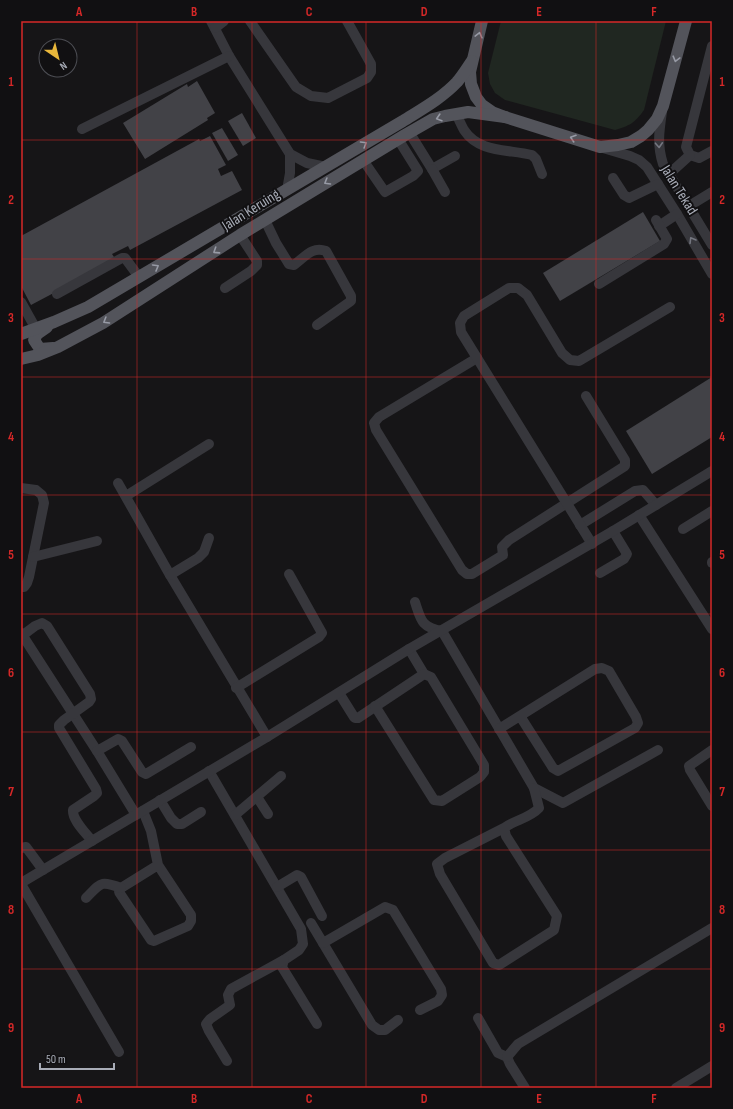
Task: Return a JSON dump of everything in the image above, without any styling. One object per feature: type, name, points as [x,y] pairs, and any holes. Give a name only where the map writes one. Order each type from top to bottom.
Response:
[{"type":"main road","points":[[482,21],[470,72],[471,84],[476,97],[482,105],[492,112],[505,117],[600,147],[631,142],[648,130],[657,118],[663,106],[686,21]]},
{"type":"main road","name":"Jalan Keruing","points":[[21,334],[54,322],[88,307],[409,118],[457,82],[472,61]]},
{"type":"main road","name":"Jalan Keruing","points":[[21,359],[38,355],[58,347],[103,323],[240,235],[409,132],[433,119],[468,112],[505,117]]},
{"type":"main road","points":[[54,322],[37,334],[34,340],[40,349],[58,347]]},
{"type":"street","points":[[224,21],[213,24],[229,56],[290,154],[307,163],[326,167]]},
{"type":"street","points":[[250,21],[296,87],[312,96],[328,98],[367,78],[371,72],[371,64],[347,21]]},
{"type":"street","points":[[712,46],[686,147],[690,155],[699,158],[712,151]]},
{"type":"street","points":[[82,129],[229,56]]},
{"type":"street","name":"Jalan Tekad","points":[[663,106],[659,138],[659,152],[669,174],[711,239]]},
{"type":"street","points":[[456,114],[465,132],[475,142],[484,147],[532,155],[536,159],[542,174]]},
{"type":"street","points":[[409,132],[445,192]]},
{"type":"street","points":[[363,160],[385,192],[407,179],[418,171],[398,139]]},
{"type":"street","name":"Jalan Tekad","points":[[600,147],[630,156],[639,160],[647,167],[677,214],[712,274]]},
{"type":"street","points":[[287,190],[290,173],[290,154]]},
{"type":"street","points":[[669,174],[690,155]]},
{"type":"street","points":[[432,170],[455,156]]},
{"type":"street","points":[[613,178],[624,195],[629,198],[658,184]]},
{"type":"street","points":[[689,206],[712,192]]},
{"type":"street","points":[[599,284],[664,244],[667,239],[658,223],[677,214]]},
{"type":"street","points":[[265,220],[276,243],[289,264],[294,265],[313,250],[319,249],[326,251],[351,296],[351,301],[317,324]]},
{"type":"street","points":[[225,288],[251,271],[257,265],[256,260],[240,235]]},
{"type":"street","points":[[57,294],[122,258],[127,260],[139,277]]},
{"type":"street","points":[[592,544],[461,332],[460,323],[464,316],[509,288],[518,288],[527,295],[562,353],[570,360],[580,361],[670,308]]},
{"type":"street","points":[[21,302],[36,329]]},
{"type":"street","points":[[477,358],[379,417],[374,423],[376,430],[462,570],[467,574],[472,574],[502,555],[502,546],[509,540],[625,466],[625,460],[586,396]]},
{"type":"street","points":[[126,496],[210,444]]},
{"type":"street","points":[[119,1052],[21,884],[267,737],[409,649],[592,544],[712,471]]},
{"type":"street","points":[[118,483],[236,688],[267,737]]},
{"type":"street","points":[[21,488],[36,490],[42,495],[44,503],[27,583],[24,587],[21,587]]},
{"type":"street","points":[[580,525],[635,491],[643,490],[656,505]]},
{"type":"street","points":[[683,530],[712,511]]},
{"type":"street","points":[[639,515],[712,629]]},
{"type":"street","points":[[600,573],[624,559],[627,554],[613,531]]},
{"type":"street","points":[[170,575],[198,558],[204,552],[209,538]]},
{"type":"street","points":[[33,557],[97,541]]},
{"type":"street","points":[[236,688],[319,637],[322,633],[289,574]]},
{"type":"street","points":[[415,602],[421,619],[430,628],[442,631],[534,788],[538,808],[534,813],[510,824],[445,858],[437,864],[440,874],[493,963],[499,965],[554,930],[557,916],[506,836],[504,828]]},
{"type":"street","points":[[92,841],[76,820],[72,812],[94,796],[97,793],[96,789],[59,728],[61,723],[73,714],[89,702],[91,699],[90,694],[47,626],[42,623],[22,634],[73,714],[97,751],[151,831],[158,865],[191,915],[192,921],[188,926],[154,941],[150,940],[119,892],[122,888],[158,865]]},
{"type":"street","points":[[375,706],[434,800],[442,801],[480,777],[484,772],[484,765],[431,677],[424,674],[409,649]]},
{"type":"street","points":[[499,729],[595,669],[602,668],[609,671],[638,723],[635,728],[558,771],[553,768],[520,716]]},
{"type":"street","points":[[339,693],[355,718],[358,718],[424,674]]},
{"type":"street","points":[[97,751],[118,739],[122,741],[142,772],[146,774],[191,747]]},
{"type":"street","points":[[534,788],[563,803],[658,750]]},
{"type":"street","points":[[712,750],[689,766],[712,806]]},
{"type":"street","points":[[209,771],[301,929],[303,944],[299,950],[284,960],[231,988],[228,995],[230,1005],[210,1019],[206,1024],[227,1061]]},
{"type":"street","points":[[235,815],[281,776]]},
{"type":"street","points":[[257,797],[268,814]]},
{"type":"street","points":[[160,800],[171,818],[177,824],[182,824],[201,812]]},
{"type":"street","points":[[21,848],[26,847],[43,870]]},
{"type":"street","points":[[277,887],[297,875],[301,877],[326,914],[301,929]]},
{"type":"street","points":[[86,898],[100,884],[108,883],[122,888]]},
{"type":"street","points":[[323,943],[385,907],[393,910],[441,989],[442,995],[438,1001],[420,1010]]},
{"type":"street","points":[[311,923],[372,1025],[379,1030],[386,1030],[398,1020]]},
{"type":"street","points":[[507,1057],[518,1044],[712,928]]},
{"type":"street","points":[[284,960],[282,967],[317,1024]]},
{"type":"street","points":[[478,1018],[498,1052],[507,1057],[525,1088]]},
{"type":"street","points":[[676,1088],[712,1066]]},
{"type":"shaded area","points":[[501,21],[666,21],[644,110],[638,118],[631,123],[615,130],[505,100],[495,93],[490,84],[488,73]]},
{"type":"building","points":[[197,81],[215,113],[207,118],[208,120],[145,159],[123,123],[187,84],[188,87]]},
{"type":"building","points":[[242,113],[256,138],[243,146],[228,121]]},
{"type":"building","points":[[222,128],[238,155],[228,161],[212,133]]},
{"type":"building","points":[[210,136],[226,165],[218,169],[221,176],[232,171],[242,190],[130,250],[128,246],[112,254],[116,260],[31,305],[21,286],[21,236],[199,139],[200,141]]},
{"type":"building","points":[[643,212],[660,241],[560,301],[543,273]]},
{"type":"building","points":[[712,377],[712,437],[652,474],[626,431]]}]
